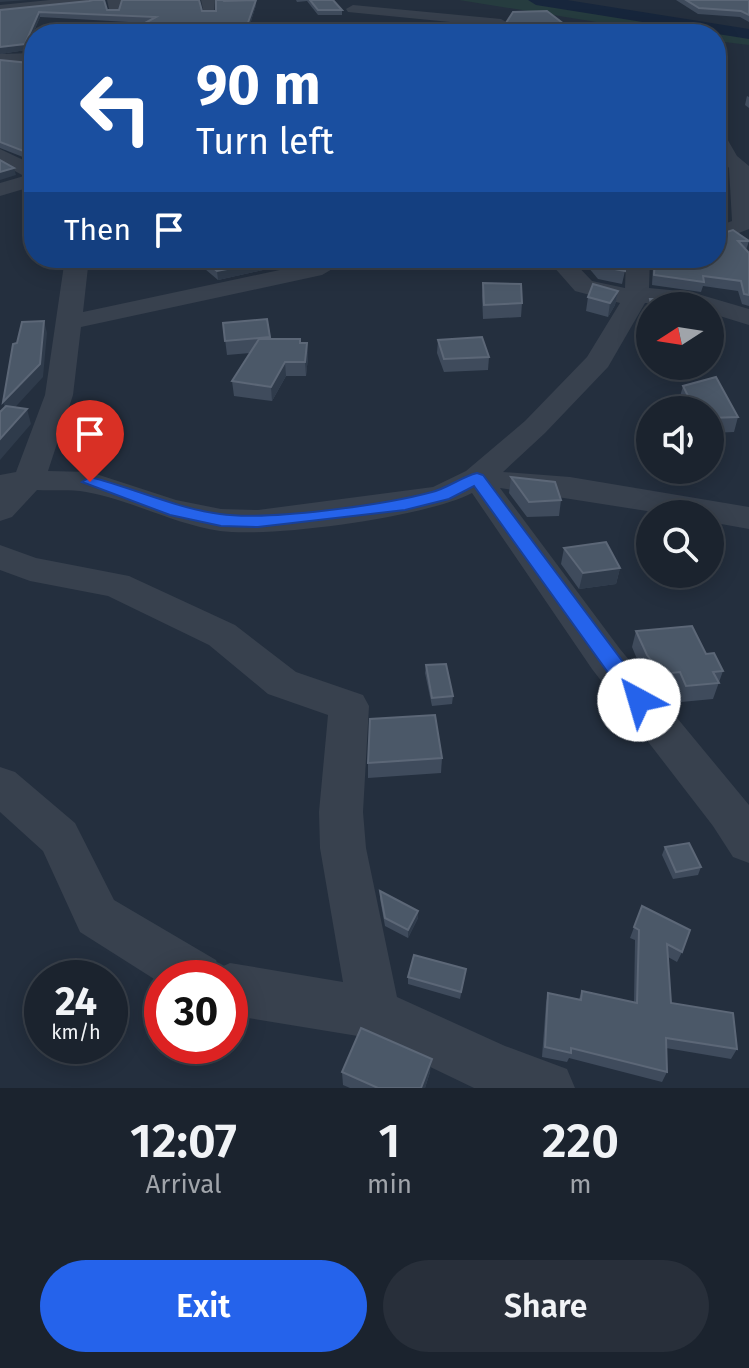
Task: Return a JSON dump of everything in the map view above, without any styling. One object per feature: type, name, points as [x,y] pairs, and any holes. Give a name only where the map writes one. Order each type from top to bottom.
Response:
[{"type":"street","points":[[0,9],[90,0]]},
{"type":"street","points":[[352,24],[350,4],[501,23]]},
{"type":"street","points":[[0,59],[24,58]]},
{"type":"street","points":[[726,153],[729,159],[744,166],[743,224],[726,231]]},
{"type":"street","points":[[0,155],[24,170]]},
{"type":"street","points":[[0,190],[24,180]]},
{"type":"street","points":[[0,510],[59,395],[76,268]]},
{"type":"street","points":[[69,322],[322,268]]},
{"type":"street","points":[[565,268],[578,286],[610,295],[636,295]]},
{"type":"street","points":[[637,292],[638,268]]},
{"type":"street","points":[[14,482],[90,482],[170,509],[221,520],[258,521],[405,504],[443,495],[477,478],[535,427],[598,361],[636,297]]},
{"type":"street","points":[[724,310],[749,317]]},
{"type":"street","points":[[477,478],[537,482],[749,518]]},
{"type":"street","points":[[477,478],[588,633],[729,812],[749,843]]},
{"type":"street","points":[[0,557],[30,569],[116,585],[222,635],[282,683],[346,703],[350,712],[341,812],[343,848],[374,1013]]},
{"type":"street","points":[[0,785],[59,837],[97,916],[169,960]]},
{"type":"street","points":[[248,992],[374,1013],[498,1071],[548,1088]]},
{"type":"green space","points":[[459,0],[542,0],[692,24],[609,24]]},
{"type":"green space","points":[[726,28],[749,30],[749,45],[726,42]]},
{"type":"building","points":[[104,0],[107,10],[119,10],[122,0],[199,0],[202,11],[216,11],[216,0],[256,0],[248,24],[152,24],[145,23],[156,17],[39,12],[34,24],[24,24],[24,44],[0,47],[0,10]]},
{"type":"building","points":[[310,0],[333,0],[342,10],[318,10]]},
{"type":"building","points":[[686,0],[749,0],[749,15],[741,11],[699,8]]},
{"type":"building","points":[[547,11],[564,24],[505,24],[513,12]]},
{"type":"building","points":[[0,60],[24,62],[24,151],[0,142]]},
{"type":"building","points":[[0,160],[14,168],[0,172]]},
{"type":"building","points":[[733,230],[749,241],[738,241],[749,253],[749,295],[744,294],[741,281],[703,276],[704,282],[654,275],[654,268],[726,268],[726,232]]},
{"type":"building","points":[[483,283],[521,284],[522,303],[484,305]]},
{"type":"building","points":[[593,284],[618,291],[610,303],[588,297]]},
{"type":"building","points":[[267,319],[270,337],[225,341],[223,323]]},
{"type":"building","points":[[44,321],[40,364],[3,402],[13,344],[17,343],[22,322]]},
{"type":"building","points":[[482,337],[489,357],[444,359],[438,340]]},
{"type":"building","points":[[259,339],[300,339],[300,343],[307,343],[305,362],[285,362],[271,387],[232,381]]},
{"type":"building","points":[[718,380],[738,417],[724,418],[724,396],[688,396],[683,386]]},
{"type":"building","points":[[6,406],[27,409],[0,439],[0,412]]},
{"type":"building","points":[[511,477],[555,482],[561,500],[529,502]]},
{"type":"building","points":[[606,542],[620,568],[583,573],[564,548]]},
{"type":"building","points":[[692,626],[706,654],[714,653],[723,671],[713,672],[719,683],[686,686],[680,672],[662,674],[647,655],[636,631]]},
{"type":"building","points":[[446,664],[453,696],[432,698],[426,665]]},
{"type":"building","points":[[435,715],[442,758],[368,763],[370,719]]},
{"type":"building","points":[[689,843],[701,867],[676,872],[665,847]]},
{"type":"building","points":[[380,891],[418,911],[408,930],[385,918]]},
{"type":"building","points":[[642,906],[690,930],[682,952],[667,944],[671,1003],[733,1013],[737,1049],[666,1038],[667,1072],[571,1048],[571,1053],[545,1047],[548,993],[581,1000],[582,991],[637,1003],[639,930],[634,927]]},
{"type":"building","points":[[414,955],[466,969],[461,992],[408,977]]},
{"type":"building","points":[[361,1028],[432,1059],[421,1088],[378,1088],[342,1072]]},
{"type":"waterway","points":[[536,0],[686,24]]},
{"type":"waterway","points":[[726,30],[749,34]]},
{"type":"route","points":[[90,482],[170,509],[221,520],[258,521],[405,504],[443,495],[477,478],[524,540],[550,583],[639,700]]}]
